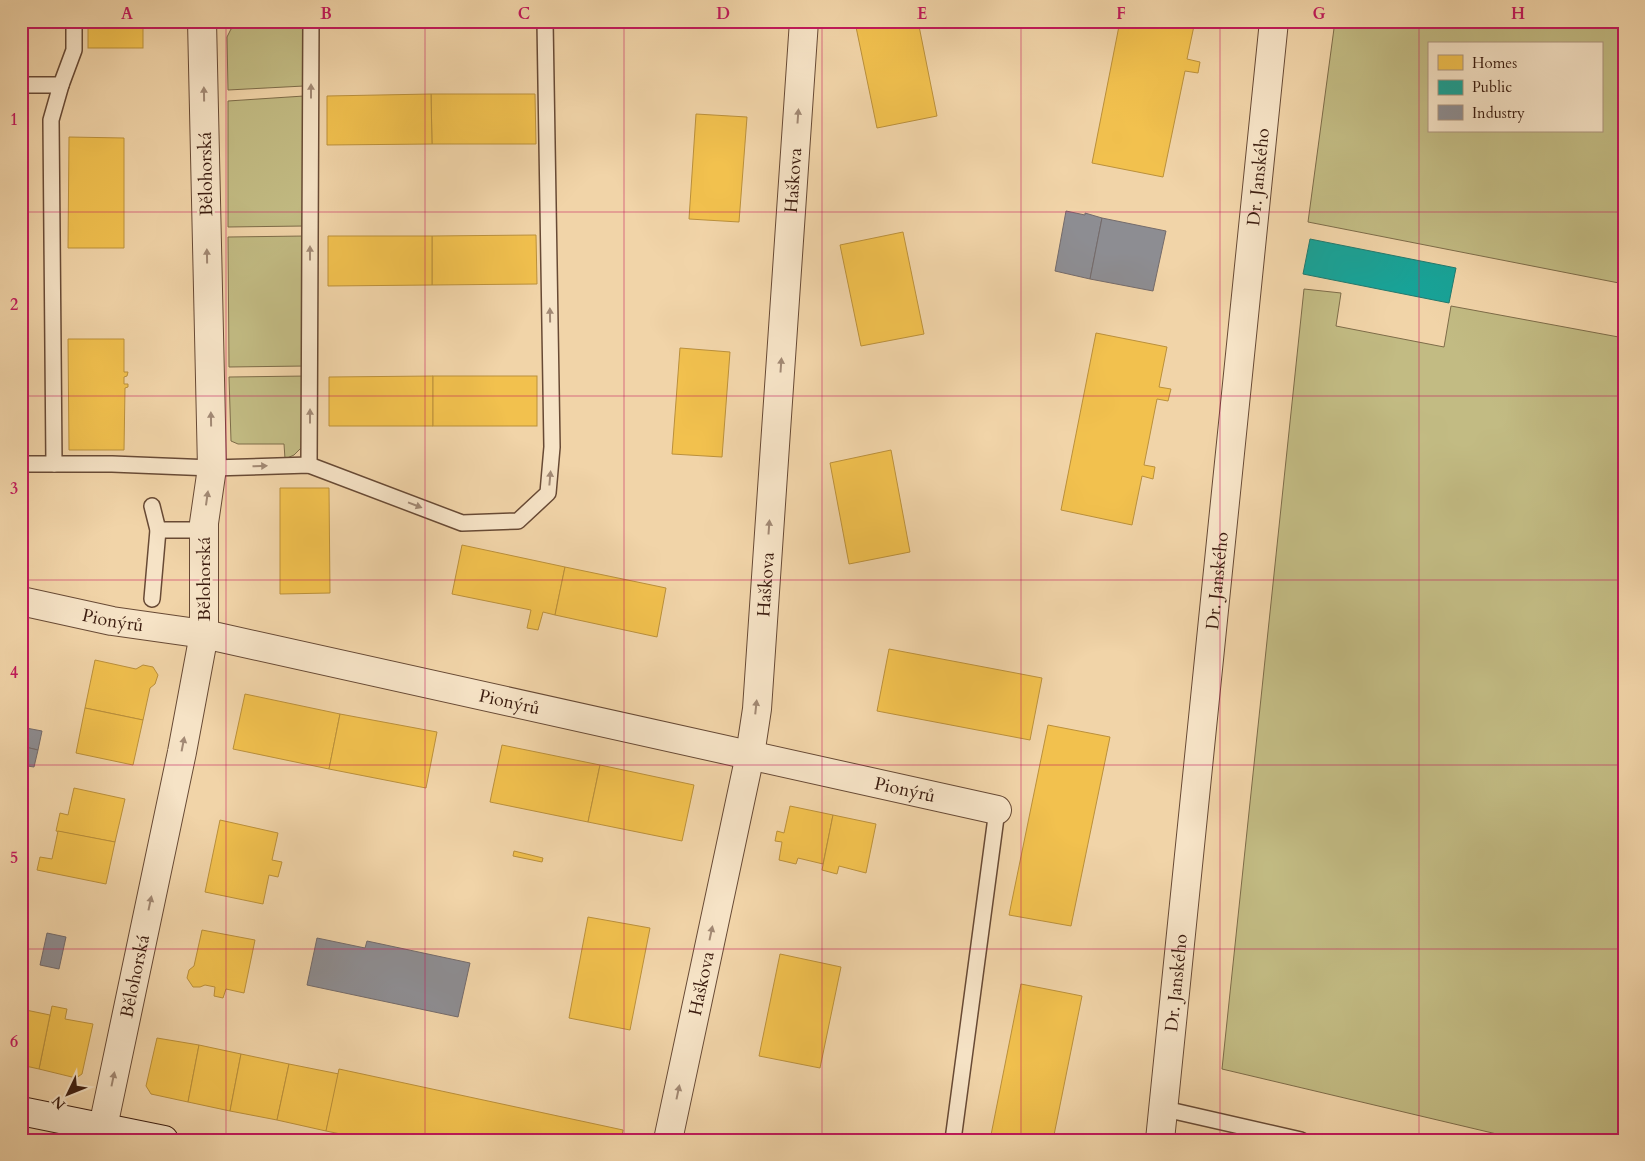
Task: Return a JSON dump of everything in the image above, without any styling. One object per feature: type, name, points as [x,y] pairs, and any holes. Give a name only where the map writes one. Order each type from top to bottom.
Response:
[{"type":"street","name":"Bělohorská","points":[[102,1133],[182,752],[204,634],[204,523],[212,468],[202,21]]},
{"type":"street","name":"Haškova","points":[[668,1140],[750,755],[757,709],[804,21]]},
{"type":"street","name":"Dr. Janského","points":[[1160,1140],[1274,21]]},
{"type":"street","name":"Pionýrů","points":[[21,601],[112,621],[204,634],[997,810]]},
{"type":"street","points":[[21,1111],[102,1133],[164,1140]]},
{"type":"lane","points":[[54,464],[51,120],[74,50],[74,21]]},
{"type":"lane","points":[[310,465],[311,21]]},
{"type":"lane","points":[[21,464],[112,464],[212,468],[310,465],[462,523],[518,521],[548,493],[552,447],[544,21]]},
{"type":"lane","points":[[21,85],[61,86]]},
{"type":"lane","points":[[152,506],[158,530],[152,599]]},
{"type":"lane","points":[[158,530],[204,530]]},
{"type":"lane","points":[[953,1140],[997,810]]},
{"type":"lane","points":[[1164,1109],[1301,1140]]},
{"type":"shaded area","points":[[238,21],[301,21],[305,32],[304,86],[228,90],[227,37],[231,29],[238,25]]},
{"type":"shaded area","points":[[1335,21],[1624,21],[1624,284],[1308,222]]},
{"type":"shaded area","points":[[304,96],[305,226],[228,227],[228,101]]},
{"type":"shaded area","points":[[305,236],[306,366],[229,367],[228,237]]},
{"type":"shaded area","points":[[1304,289],[1341,293],[1336,326],[1444,347],[1451,306],[1624,338],[1624,1140],[1522,1140],[1222,1069]]},
{"type":"shaded area","points":[[307,376],[303,446],[294,455],[285,459],[284,444],[238,444],[231,441],[229,377]]},
{"type":"building: Homes","points":[[88,21],[143,21],[143,48],[88,48]]},
{"type":"building: Homes","points":[[882,21],[918,21],[937,116],[877,128],[856,27]]},
{"type":"building: Homes","points":[[1120,21],[1195,21],[1187,59],[1200,62],[1198,73],[1185,71],[1163,177],[1092,163]]},
{"type":"building: Homes","points":[[431,94],[535,94],[536,144],[432,144]]},
{"type":"building: Homes","points":[[431,94],[432,144],[327,145],[327,96]]},
{"type":"building: Homes","points":[[696,114],[747,117],[739,222],[689,219]]},
{"type":"building: Homes","points":[[69,137],[124,138],[124,248],[68,248]]},
{"type":"building: Homes","points":[[903,232],[924,334],[861,346],[840,245]]},
{"type":"building: Homes","points":[[536,235],[537,284],[432,285],[432,236]]},
{"type":"building: Homes","points":[[328,236],[432,236],[432,285],[328,286]]},
{"type":"building: Homes","points":[[1096,333],[1167,347],[1159,387],[1171,389],[1168,401],[1157,399],[1144,465],[1155,467],[1153,479],[1142,476],[1132,525],[1061,510]]},
{"type":"building: Homes","points":[[68,339],[124,339],[124,372],[128,372],[127,376],[124,377],[124,384],[128,384],[128,387],[125,388],[124,450],[69,450]]},
{"type":"building: Homes","points":[[680,348],[730,352],[722,457],[672,454]]},
{"type":"building: Homes","points":[[433,376],[433,426],[329,426],[329,377]]},
{"type":"building: Homes","points":[[433,376],[537,376],[537,426],[433,426]]},
{"type":"building: Homes","points":[[891,450],[910,552],[849,564],[830,463]]},
{"type":"building: Homes","points":[[280,488],[329,488],[330,593],[280,594]]},
{"type":"building: Homes","points":[[462,545],[565,567],[555,615],[543,612],[538,630],[527,628],[531,610],[452,594]]},
{"type":"building: Homes","points":[[565,567],[666,588],[657,637],[555,615]]},
{"type":"building: Homes","points":[[889,649],[1042,678],[1030,740],[877,711]]},
{"type":"building: Homes","points":[[95,660],[136,669],[143,665],[153,667],[158,675],[155,684],[150,688],[143,720],[85,708]]},
{"type":"building: Homes","points":[[245,694],[340,714],[329,769],[233,749]]},
{"type":"building: Homes","points":[[85,708],[143,720],[133,765],[76,753]]},
{"type":"building: Homes","points":[[340,714],[437,732],[426,788],[329,769]]},
{"type":"building: Homes","points":[[1048,725],[1110,737],[1071,926],[1009,915]]},
{"type":"building: Homes","points":[[502,745],[600,765],[588,822],[490,802]]},
{"type":"building: Homes","points":[[600,765],[694,785],[682,841],[588,822]]},
{"type":"building: Homes","points":[[74,788],[125,799],[115,842],[56,831],[60,813],[68,815]]},
{"type":"building: Homes","points":[[790,806],[833,815],[823,864],[798,858],[796,864],[779,860],[782,842],[775,841],[777,831],[784,833]]},
{"type":"building: Homes","points":[[833,815],[876,824],[866,873],[839,866],[837,874],[822,870]]},
{"type":"building: Homes","points":[[220,820],[278,833],[272,860],[282,862],[278,877],[269,875],[263,904],[205,892]]},
{"type":"building: Homes","points":[[58,831],[115,842],[106,884],[37,870],[40,857],[52,859]]},
{"type":"building: Homes","points":[[514,851],[543,858],[542,862],[513,856]]},
{"type":"building: Homes","points":[[588,917],[650,928],[630,1030],[569,1018]]},
{"type":"building: Homes","points":[[202,930],[255,940],[244,993],[226,989],[223,998],[214,996],[215,987],[205,985],[193,987],[187,978],[189,970],[194,966]]},
{"type":"building: Homes","points":[[780,954],[841,967],[820,1068],[759,1056]]},
{"type":"building: Homes","points":[[1021,984],[1082,996],[1053,1140],[990,1140]]},
{"type":"building: Homes","points":[[52,1006],[67,1009],[65,1019],[93,1024],[82,1074],[76,1078],[39,1069]]},
{"type":"building: Homes","points":[[21,1009],[50,1015],[39,1069],[21,1065]]},
{"type":"building: Homes","points":[[157,1038],[199,1045],[188,1102],[151,1094],[146,1086]]},
{"type":"building: Homes","points":[[199,1045],[241,1054],[230,1111],[188,1102]]},
{"type":"building: Homes","points":[[241,1054],[289,1064],[277,1120],[230,1111]]},
{"type":"building: Homes","points":[[289,1064],[339,1074],[326,1131],[277,1120]]},
{"type":"building: Homes","points":[[339,1069],[623,1130],[621,1140],[370,1140],[326,1131]]},
{"type":"building: Public","points":[[1310,239],[1456,268],[1449,303],[1303,274]]},
{"type":"building: Industry","points":[[1066,211],[1085,215],[1085,213],[1102,218],[1090,279],[1055,271]]},
{"type":"building: Industry","points":[[1102,218],[1166,231],[1153,291],[1090,279]]},
{"type":"building: Industry","points":[[21,727],[42,731],[38,750],[21,746]]},
{"type":"building: Industry","points":[[21,746],[38,750],[34,767],[21,765]]},
{"type":"building: Industry","points":[[47,933],[66,937],[59,969],[40,965]]},
{"type":"building: Industry","points":[[317,938],[365,948],[367,941],[470,963],[458,1017],[307,985]]}]
